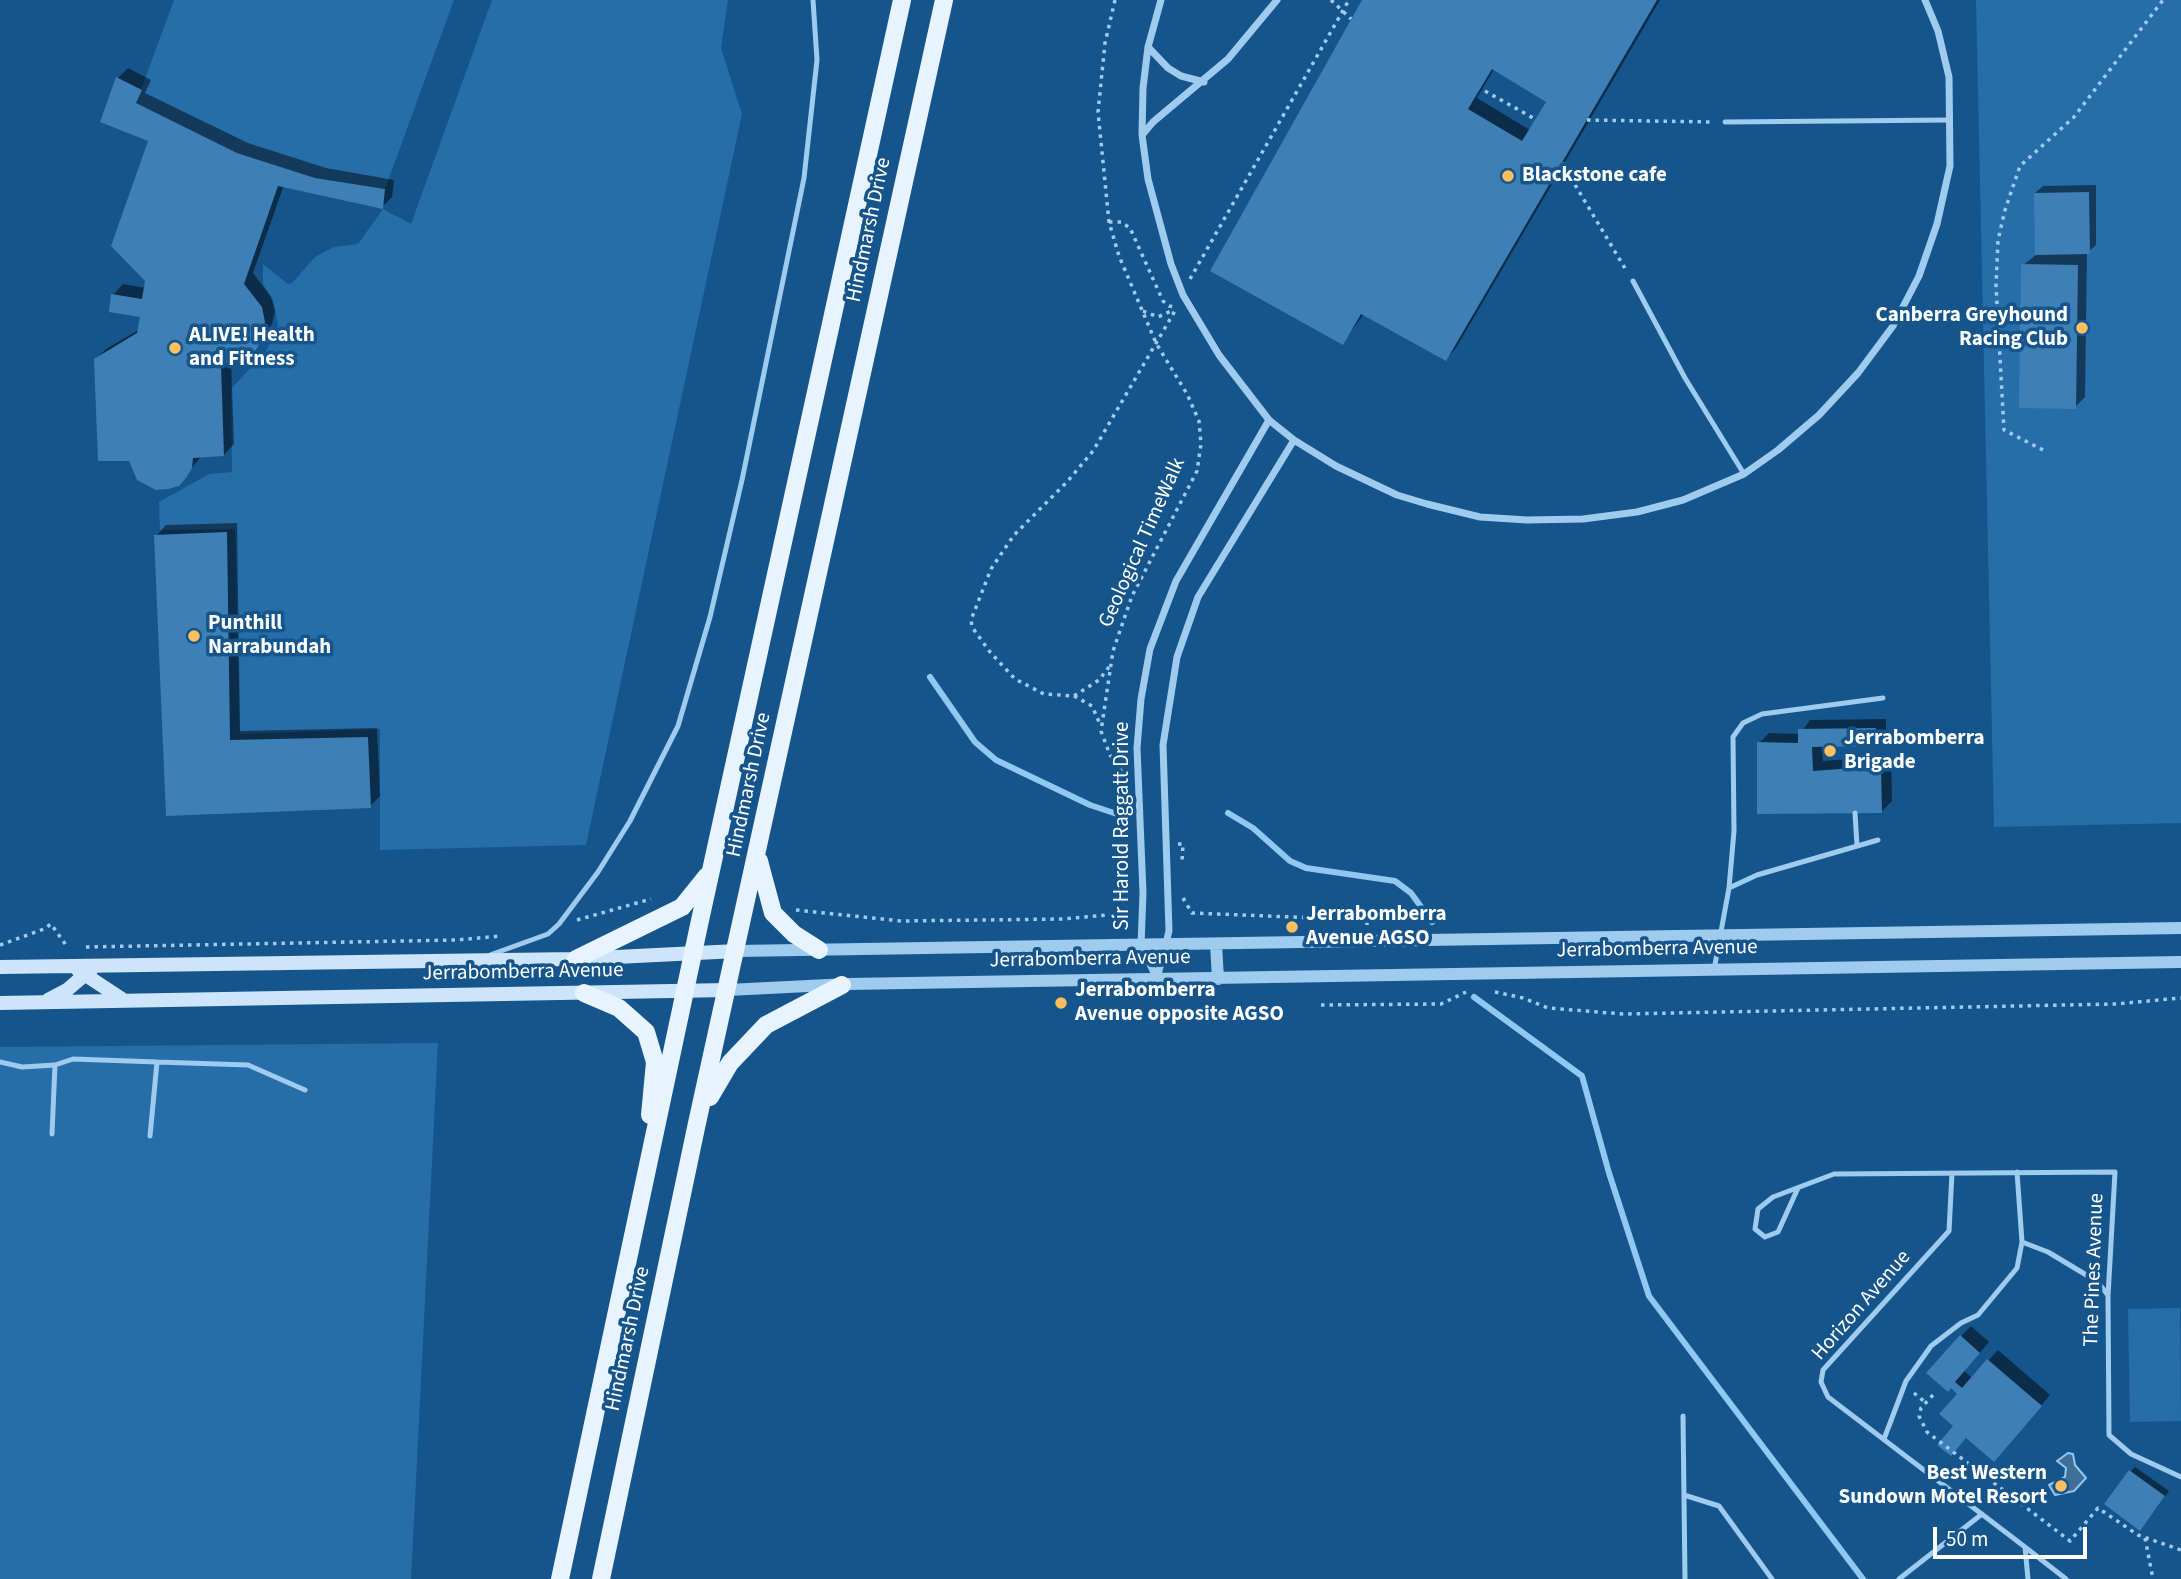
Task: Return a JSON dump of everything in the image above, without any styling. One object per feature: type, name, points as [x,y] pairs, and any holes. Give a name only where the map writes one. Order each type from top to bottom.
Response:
[{"type":"main road","name":"Hindmarsh Drive","points":[[560,1579],[693,953],[902,0]]},
{"type":"main road","name":"Hindmarsh Drive","points":[[601,1579],[697,1123],[737,951],[944,0]]},
{"type":"main road","points":[[758,854],[773,912],[794,934],[819,950]]},
{"type":"main road","points":[[576,959],[682,907],[711,872]]},
{"type":"main road","name":"Jerrabomberra Avenue","points":[[0,967],[85,970],[576,959],[737,951]]},
{"type":"main road","points":[[46,1002],[85,970],[124,1000]]},
{"type":"main road","points":[[697,1123],[730,1063],[765,1025],[842,985]]},
{"type":"main road","name":"Jerrabomberra Avenue","points":[[0,1003],[727,990]]},
{"type":"main road","points":[[584,993],[630,1015],[646,1032],[654,1049],[640,1209]]},
{"type":"street","points":[[1161,0],[1148,47],[1142,135],[1157,218],[1183,295],[1219,355],[1269,420],[1294,440],[1336,466],[1397,495],[1480,517],[1583,519],[1637,512],[1683,500],[1744,474],[1819,415],[1858,373],[1894,326],[1919,276],[1937,223],[1950,166],[1949,77],[1938,31],[1925,0]]},
{"type":"street","points":[[1142,135],[1153,122],[1204,82],[1228,59],[1277,0]]},
{"type":"street","points":[[1148,47],[1181,76],[1204,82]]},
{"type":"street","name":"Sir Harold Raggatt Drive","points":[[1157,980],[1141,945],[1143,893],[1137,748],[1141,699],[1150,649],[1177,581],[1269,420]]},
{"type":"street","name":"Sir Harold Raggatt Drive","points":[[1157,980],[1167,944],[1163,745],[1177,657],[1198,597],[1294,440]]},
{"type":"street","name":"Jerrabomberra Avenue","points":[[737,951],[2181,928]]},
{"type":"street","points":[[1216,944],[1218,979]]},
{"type":"street","name":"Jerrabomberra Avenue","points":[[727,990],[842,985],[2181,962]]},
{"type":"lane","points":[[474,960],[548,934],[559,924],[598,872],[630,821],[678,726],[710,617],[742,480],[804,178],[817,60],[813,0]]},
{"type":"lane","points":[[1726,122],[1950,120]]},
{"type":"lane","points":[[1633,281],[1685,378],[1744,474]]},
{"type":"lane","points":[[1714,970],[1718,936],[1729,888],[1734,831],[1733,737],[1743,723],[1762,714],[1883,698]]},
{"type":"lane","points":[[1855,813],[1857,846]]},
{"type":"lane","points":[[1729,888],[1757,875],[1878,840]]},
{"type":"lane","points":[[0,1062],[22,1067],[55,1065],[74,1059],[248,1065],[305,1090]]},
{"type":"lane","points":[[150,1136],[157,1062]]},
{"type":"lane","points":[[52,1134],[55,1065]]},
{"type":"lane","points":[[1884,1439],[1906,1381],[1931,1346],[1961,1323],[1978,1315],[2017,1268],[2022,1242],[2017,1172]]},
{"type":"lane","name":"The Pines Avenue","points":[[1798,1188],[1778,1232],[1765,1237],[1755,1229],[1758,1209],[1773,1197],[1834,1174],[2115,1172],[2108,1296],[2109,1435],[2131,1454],[2181,1477]]},
{"type":"lane","name":"Horizon Avenue","points":[[1952,1173],[1949,1231],[1823,1370],[1821,1382],[1828,1396],[2066,1579]]},
{"type":"lane","points":[[2022,1242],[2048,1252],[2098,1282],[2108,1296]]},
{"type":"lane","points":[[1683,1416],[1685,1579]]},
{"type":"lane","points":[[1684,1494],[1718,1506],[1772,1579]]},
{"type":"lane","points":[[1899,1579],[1982,1514]]},
{"type":"lane","points":[[2025,1547],[2028,1579]]},
{"type":"path","name":"Geological TimeWalk","points":[[1074,696],[1099,680],[1110,665],[1132,596],[1196,471],[1201,444],[1199,421],[1187,394],[1156,343],[1119,256],[1109,222],[1098,112],[1105,43],[1115,0]]},
{"type":"path","points":[[1331,0],[1351,19]]},
{"type":"path","points":[[1189,281],[1349,0]]},
{"type":"path","points":[[2043,450],[2004,430],[1996,286],[1998,240],[2005,210],[2020,166],[2074,117],[2163,0]]},
{"type":"path","points":[[1485,90],[1535,119]]},
{"type":"path","points":[[1587,120],[1726,122]]},
{"type":"path","points":[[1562,163],[1633,281]]},
{"type":"path","points":[[1109,222],[1121,222],[1130,228],[1163,301],[1169,306],[1177,307]]},
{"type":"path","points":[[1143,311],[1151,315],[1166,316],[1177,307]]},
{"type":"path","points":[[1130,783],[1110,755],[1098,714],[1092,706],[1074,696],[1044,694],[1015,679],[984,644],[972,627],[971,620],[991,569],[1014,535],[1068,482],[1093,451],[1177,307]]},
{"type":"path","points":[[1101,731],[1110,665]]},
{"type":"path","points":[[1167,844],[1183,844],[1182,869]]},
{"type":"path","points":[[1182,891],[1192,913],[1367,920],[1366,941]]},
{"type":"path","points":[[787,912],[793,909],[901,921],[1062,919],[1120,914],[1130,907],[1135,898]]},
{"type":"path","points":[[559,924],[652,899]]},
{"type":"path","points":[[0,945],[51,924],[66,948],[456,940],[506,935]]},
{"type":"path","points":[[1368,976],[1368,1004]]},
{"type":"path","points":[[1321,1005],[1441,1004],[1463,992],[1474,992]]},
{"type":"path","points":[[1486,992],[1523,998],[1548,1009],[1623,1014],[2115,1004],[2181,998]]},
{"type":"path","points":[[1933,1395],[1921,1408],[1919,1416],[1927,1432],[2070,1541],[2098,1508],[2145,1538],[2181,1550]]},
{"type":"path","points":[[2145,1538],[2153,1579]]},
{"type":"shaded area","points":[[174,0],[454,0],[385,189],[315,178],[237,153],[136,103]]},
{"type":"shaded area","points":[[492,0],[728,0],[721,48],[742,114],[586,845],[380,850],[380,729],[240,734],[235,529],[160,530],[159,502],[209,474],[232,472],[231,389],[266,351],[278,325],[273,300],[263,284],[263,264],[288,284],[292,283],[315,257],[334,247],[358,244],[383,209],[411,224]]},
{"type":"shaded area","name":"Canberra Greyhound Racing Club","points":[[1976,0],[2181,0],[2181,823],[1994,827]]},
{"type":"shaded area","points":[[438,1043],[411,1579],[0,1579],[0,1047]]},
{"type":"shaded area","points":[[2180,1308],[2181,1421],[2130,1422],[2128,1309]]},
{"type":"shaded area","points":[[2068,1453],[2073,1454],[2075,1465],[2086,1478],[2074,1491],[2055,1495],[2049,1485],[2065,1477],[2066,1468],[2057,1461]]},
{"type":"building","points":[[1362,0],[1657,0],[1446,361],[1361,314],[1343,345],[1210,271]],"holes":[[[1492,69],[1546,102],[1522,141],[1468,109]]]},
{"type":"building","points":[[116,77],[142,90],[136,103],[237,153],[315,178],[385,189],[383,209],[278,186],[244,284],[262,307],[265,322],[263,336],[256,350],[245,360],[221,365],[224,456],[193,458],[192,468],[186,478],[179,486],[168,489],[156,490],[137,480],[129,461],[98,461],[94,359],[137,333],[140,317],[109,312],[111,294],[142,299],[145,281],[111,246],[148,141],[100,122]]},
{"type":"building","points":[[2089,192],[2090,254],[2035,255],[2034,193]]},
{"type":"building","points":[[2021,264],[2078,265],[2076,409],[2019,408]]},
{"type":"building","name":"Punthill Narrabundah","points":[[227,532],[230,740],[368,737],[371,808],[166,816],[154,535]]},
{"type":"building","points":[[1876,728],[1876,746],[1812,747],[1813,771],[1881,766],[1882,813],[1757,814],[1757,742],[1798,743],[1798,729]]},
{"type":"building","points":[[1960,1335],[1980,1353],[1955,1382],[1962,1388],[1987,1359],[2042,1406],[1994,1462],[1966,1438],[1951,1456],[1937,1445],[1953,1426],[1939,1414],[1957,1394],[1951,1388],[1948,1392],[1926,1373]]},
{"type":"building","points":[[2129,1470],[2165,1496],[2140,1531],[2104,1504]]},
{"type":"waterway","points":[[930,677],[975,742],[996,760],[1090,805],[1120,815]]},
{"type":"waterway","points":[[1228,813],[1253,828],[1290,861],[1306,868],[1395,881],[1411,893],[1432,922]]},
{"type":"waterway","points":[[1474,997],[1582,1076],[1609,1173],[1649,1296],[1863,1579]]},
{"type":"place","name":"Blackstone cafe","points":[[1508,176]]},
{"type":"place","name":"Canberra Greyhound Racing Club","points":[[2082,328]]},
{"type":"place","name":"ALIVE! Health and Fitness","points":[[175,348]]},
{"type":"place","name":"Punthill Narrabundah","points":[[194,636]]},
{"type":"place","name":"Jerrabomberra Brigade","points":[[1830,751]]},
{"type":"place","name":"Jerrabomberra Avenue AGSO","points":[[1292,927]]},
{"type":"place","name":"Jerrabomberra Avenue opposite AGSO","points":[[1061,1003]]},
{"type":"place","name":"Best Western Sundown Motel Resort","points":[[2061,1486]]}]
